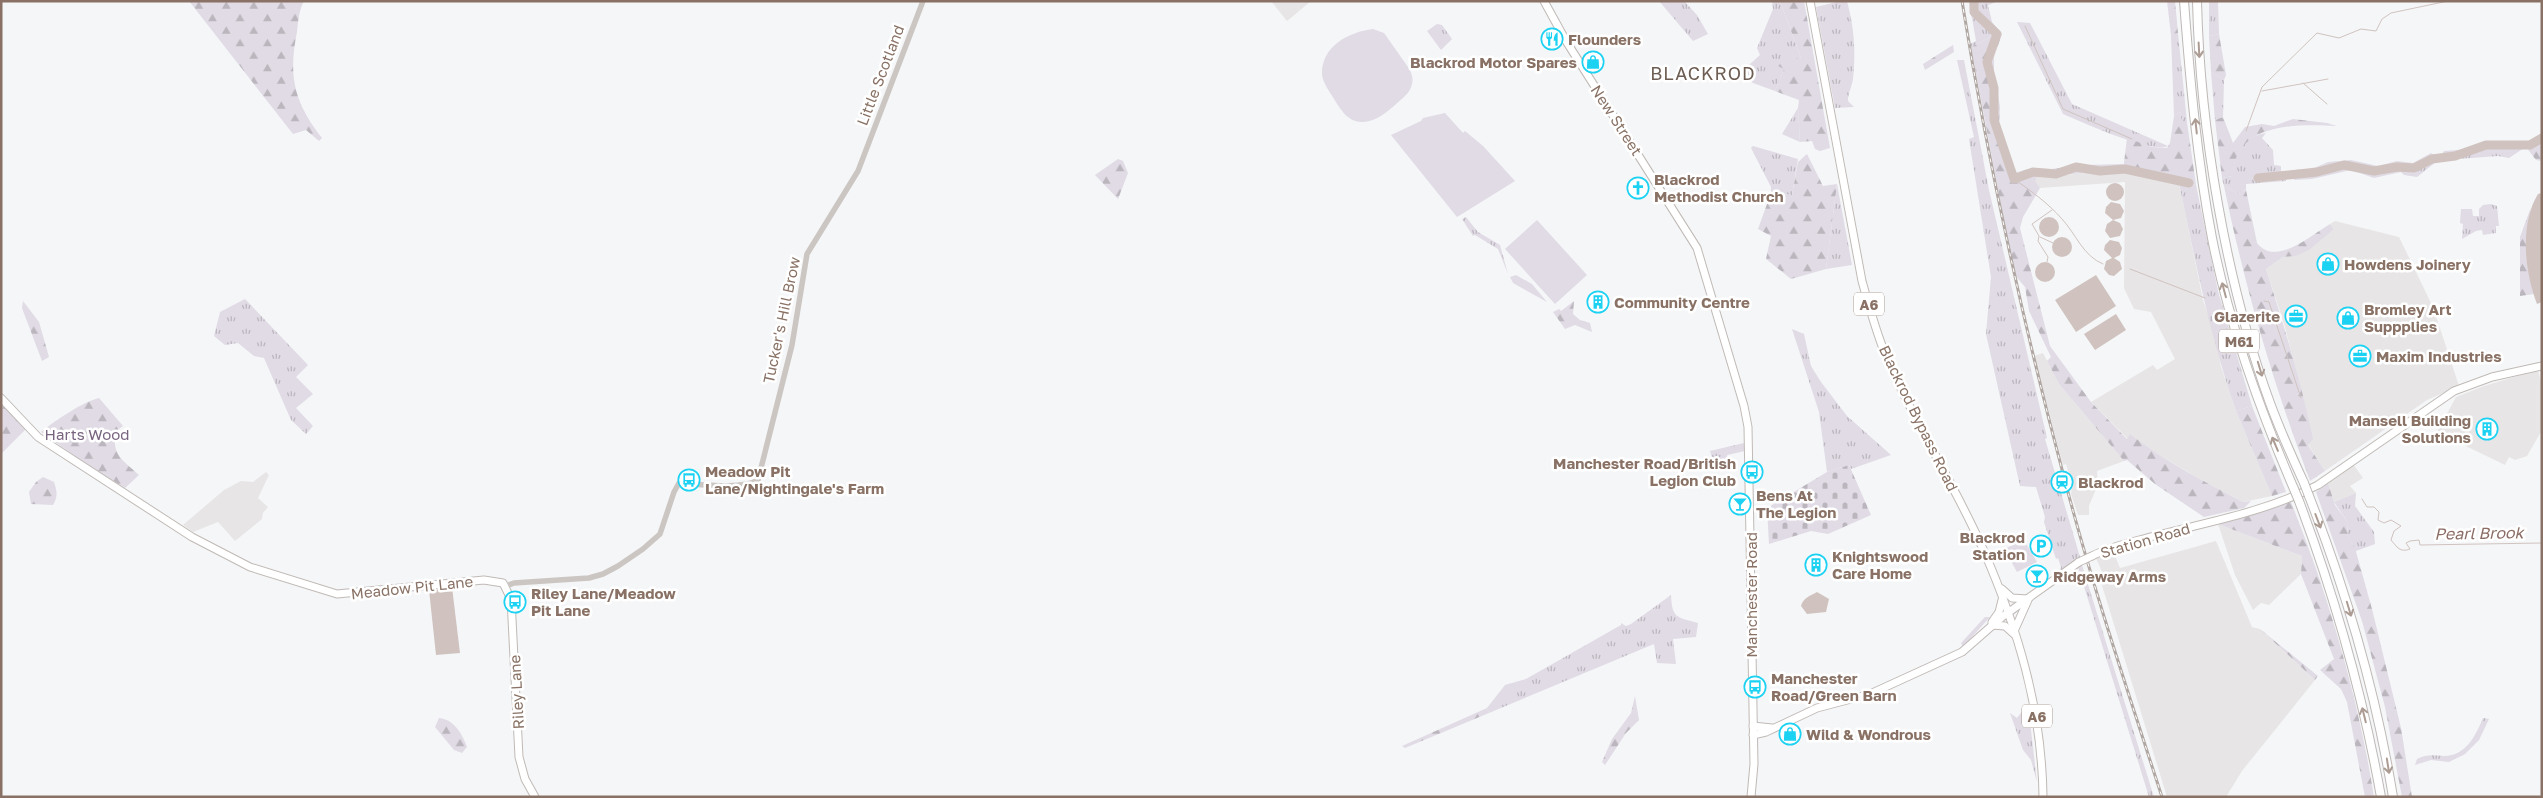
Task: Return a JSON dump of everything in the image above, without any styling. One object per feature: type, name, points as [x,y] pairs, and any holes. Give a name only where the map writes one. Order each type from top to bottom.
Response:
[{"type":"highway","name":"M61","points":[[2198,1],[2197,26],[2200,69],[2214,174],[2242,312],[2270,402],[2304,483],[2334,563],[2366,669],[2386,752],[2393,797]]},
{"type":"highway","name":"M61","points":[[2184,3],[2201,175],[2214,247],[2237,333],[2270,434],[2299,501],[2322,563],[2353,667],[2373,750],[2381,797]]},
{"type":"main road","name":"New Street","points":[[1544,1],[1566,41],[1692,238],[1702,260],[1715,308]]},
{"type":"main road","name":"Blackrod Bypass Road","points":[[1810,1],[1862,281],[1872,316],[1896,378],[1969,520],[2009,612],[2018,638],[2034,701],[2041,749],[2044,797]]},
{"type":"main road","name":"Manchester Road","points":[[1715,308],[1748,427],[1754,774],[1751,797]]},
{"type":"main road","name":"Station Road","points":[[1753,735],[1817,708],[1870,694],[1956,655],[1971,646],[1990,626],[2079,562],[2126,544],[2287,499],[2318,485],[2454,391],[2492,377],[2542,366]]},
{"type":"main road","name":"Meadow Pit Lane","points":[[1,398],[38,437],[192,537],[250,567],[337,594],[484,580],[499,581],[506,586]]},
{"type":"main road","points":[[1998,584],[2012,598],[2029,598],[2015,630]]},
{"type":"main road","name":"Riley Lane","points":[[506,586],[512,607],[519,757],[525,778],[535,797]]},
{"type":"main road","points":[[2003,596],[1998,612],[1990,626],[2008,628],[2018,638]]},
{"type":"main road","name":"Station Road","points":[[1752,726],[1772,728]]},
{"type":"street","name":"Little Scotland","points":[[862,159],[923,1]]},
{"type":"street","name":"Tucker's Hill Brow","points":[[679,483],[739,485],[750,484],[758,480],[792,345],[804,264],[811,247],[856,175],[862,159]]},
{"type":"street","name":"Meadow Pit Lane","points":[[506,586],[514,583],[589,578],[603,574],[618,566],[643,549],[660,534],[674,492],[679,483]]},
{"type":"shaded area","points":[[1271,1],[1311,1],[1287,21]]},
{"type":"shaded area","points":[[2125,170],[2179,183],[2203,300],[2215,335],[2221,367],[2236,411],[2272,496],[2243,502],[2149,449],[2131,435],[2128,439],[2091,402],[2153,365],[2157,370],[2175,359],[2151,312],[2134,309],[2124,288],[2125,182],[2040,188],[2034,181],[2037,177]]},
{"type":"shaded area","points":[[2115,183],[2121,186],[2124,192],[2121,198],[2115,201],[2109,198],[2106,192],[2109,186]]},
{"type":"shaded area","points":[[2542,193],[2542,302],[2537,304],[2529,278],[2526,234],[2532,206],[2538,194]]},
{"type":"shaded area","points":[[2111,202],[2120,204],[2124,211],[2121,218],[2113,220],[2105,213],[2106,207]]},
{"type":"shaded area","points":[[2045,217],[2053,217],[2059,223],[2059,231],[2053,237],[2045,237],[2039,231],[2039,223]]},
{"type":"shaded area","points":[[2113,220],[2120,223],[2123,229],[2120,236],[2110,238],[2105,231],[2107,224]]},
{"type":"shaded area","points":[[2335,221],[2399,237],[2433,307],[2459,386],[2427,400],[2325,471],[2308,444],[2306,409],[2285,327],[2266,269],[2283,257],[2296,256],[2334,229],[2330,224]]},
{"type":"shaded area","points":[[2058,237],[2066,237],[2072,243],[2072,251],[2066,257],[2058,257],[2052,251],[2052,243]]},
{"type":"shaded area","points":[[2110,240],[2119,242],[2122,248],[2120,255],[2114,258],[2120,262],[2122,269],[2114,276],[2109,275],[2104,269],[2106,261],[2112,258],[2104,250],[2105,245]]},
{"type":"shaded area","points":[[2041,262],[2049,262],[2055,268],[2055,276],[2049,282],[2041,282],[2035,276],[2035,268]]},
{"type":"shaded area","points":[[2096,275],[2116,306],[2076,332],[2055,300]]},
{"type":"shaded area","points":[[2116,314],[2126,330],[2095,350],[2084,334]]},
{"type":"shaded area","points":[[2043,353],[2059,384],[2124,461],[2097,471],[2098,484],[2089,506],[2089,515],[2078,515],[2071,494],[2072,484],[2066,464],[2063,465],[2034,356]]},
{"type":"shaded area","points":[[2538,370],[2542,386],[2542,430],[2527,456],[2515,460],[2509,457],[2505,465],[2437,432],[2456,397],[2484,386]]},
{"type":"shaded area","points":[[2353,464],[2363,478],[2350,486],[2356,493],[2334,502],[2328,483]]},
{"type":"shaded area","points":[[266,472],[269,475],[258,498],[268,507],[263,513],[262,519],[235,541],[218,522],[193,532],[183,525],[224,490],[241,481],[253,482]]},
{"type":"shaded area","points":[[2218,524],[2302,556],[2301,574],[2269,605],[2261,603],[2253,610],[2235,575]]},
{"type":"shaded area","points":[[2216,541],[2252,627],[2260,629],[2315,680],[2242,771],[2226,797],[2167,797],[2100,579],[2102,572],[2096,558],[2113,551],[2120,568]]},
{"type":"shaded area","points":[[452,587],[460,653],[436,655],[429,590]]},
{"type":"shaded area","points":[[1817,592],[1829,599],[1826,612],[1807,614],[1801,606],[1802,603],[1807,597]]},
{"type":"green space","points":[[189,1],[304,1],[299,16],[294,48],[294,75],[299,100],[322,138],[319,141],[306,130],[293,134]]},
{"type":"green space","points":[[1659,1],[1684,1],[1697,15],[1708,34],[1693,41]]},
{"type":"green space","points":[[1772,1],[1780,1],[1801,58],[1784,69],[1775,91],[1753,83],[1740,73],[1760,55],[1757,48],[1773,9]]},
{"type":"green space","points":[[1780,1],[1804,1],[1830,148],[1820,151],[1815,149],[1812,141],[1800,142],[1799,100],[1775,91],[1784,69],[1776,65],[1776,62],[1801,58]]},
{"type":"green space","points":[[1847,1],[1853,30],[1854,69],[1848,101],[1854,107],[1835,108],[1816,7]]},
{"type":"green space","points":[[1969,1],[1999,1],[1988,5],[1992,22],[2000,32],[1971,47],[1970,44],[1976,41]]},
{"type":"green space","points":[[2167,1],[2175,1],[2178,33],[2171,35]]},
{"type":"green space","points":[[2209,1],[2218,1],[2219,34],[2209,36]]},
{"type":"green space","points":[[2017,22],[2030,23],[2072,104],[2168,146],[2148,146],[2133,142],[2063,114]]},
{"type":"green space","points":[[1437,24],[1442,25],[1452,39],[1441,50],[1427,31]]},
{"type":"green space","points":[[1373,29],[1384,33],[1410,71],[1412,86],[1407,94],[1385,113],[1374,120],[1362,122],[1349,118],[1339,107],[1325,84],[1322,75],[1323,65],[1331,48],[1338,42],[1355,33]]},
{"type":"green space","points":[[2000,32],[2002,34],[1994,57],[1994,73],[2000,107],[1999,124],[2013,173],[2033,168],[2051,169],[2054,175],[2037,177],[2035,181],[2040,188],[2023,217],[2020,228],[2050,346],[2091,402],[2127,439],[2130,434],[2199,479],[2243,502],[2251,501],[2244,508],[2204,517],[2155,484],[2127,460],[2124,461],[2059,384],[2047,361],[2051,357],[2029,311],[2025,287],[2014,274],[1971,47]]},
{"type":"green space","points":[[2178,33],[2187,122],[2182,123],[2180,112],[2174,116],[2171,35]]},
{"type":"green space","points":[[2219,34],[2226,75],[2224,80],[2211,72],[2209,36]]},
{"type":"green space","points":[[1953,45],[1954,52],[1925,70],[1923,64]]},
{"type":"green space","points":[[1957,60],[1964,60],[1989,190],[2047,438],[2045,439],[2080,557],[2060,571],[2061,567],[2058,558],[2056,559],[2044,522],[2045,517],[2036,487],[2020,486],[1986,334],[1991,277],[1969,139],[1974,137]]},
{"type":"green space","points":[[2211,72],[2224,80],[2223,117],[2215,120]]},
{"type":"green space","points":[[1798,108],[1800,142],[1782,134]]},
{"type":"green space","points":[[2180,112],[2182,122],[2187,122],[2196,185],[2123,171],[2127,138],[2152,147],[2167,148],[2170,143],[2174,116]]},
{"type":"green space","points":[[1445,113],[1463,133],[1465,131],[1483,146],[1515,181],[1457,217],[1391,135],[1421,121],[1423,118]]},
{"type":"green space","points":[[2223,117],[2233,143],[2245,127],[2262,124],[2274,126],[2293,119],[2337,126],[2304,125],[2287,127],[2270,130],[2256,136],[2244,145],[2236,158],[2233,176],[2222,178],[2215,120]]},
{"type":"green space","points":[[2266,133],[2262,138],[2273,150],[2274,165],[2281,166],[2281,171],[2285,173],[2286,181],[2246,184],[2246,190],[2237,193],[2224,186],[2222,178],[2233,176],[2235,161],[2241,148],[2252,138]]},
{"type":"green space","points":[[2542,134],[2542,161],[2536,160],[2526,147]]},
{"type":"green space","points":[[2487,143],[2530,144],[2509,158],[2498,156],[2445,160],[2442,154],[2444,151],[2471,149]]},
{"type":"green space","points":[[1753,146],[1798,159],[1792,195],[1771,193],[1771,187],[1751,148]]},
{"type":"green space","points":[[2431,153],[2434,155],[2436,162],[2417,177],[2404,175],[2401,172],[2374,178],[2351,170],[2312,179],[2294,180],[2295,170],[2312,169],[2328,162],[2351,160],[2378,166],[2397,161],[2413,163]]},
{"type":"green space","points":[[1807,154],[1823,186],[1837,184],[1826,269],[1791,279],[1766,259],[1771,236],[1758,229],[1771,193],[1792,195],[1798,162]]},
{"type":"green space","points":[[1118,159],[1123,161],[1128,173],[1118,199],[1095,175]]},
{"type":"green space","points":[[2123,164],[2123,171],[2054,175],[2051,169],[2083,165]]},
{"type":"green space","points":[[2179,183],[2196,185],[2218,291],[2252,406],[2236,411],[2211,327]]},
{"type":"green space","points":[[1837,184],[1852,265],[1826,269]]},
{"type":"green space","points":[[2224,186],[2237,193],[2246,190],[2257,243],[2264,250],[2273,252],[2283,251],[2303,242],[2330,224],[2334,229],[2309,250],[2296,256],[2283,257],[2266,269],[2303,396],[2313,439],[2308,445],[2325,471],[2310,481],[2261,335],[2241,261]]},
{"type":"green space","points":[[2491,204],[2497,206],[2499,226],[2496,226],[2496,233],[2483,235],[2482,230],[2476,231],[2462,239],[2461,209],[2472,209],[2473,216],[2479,216],[2479,209],[2483,205]]},
{"type":"green space","points":[[2531,207],[2527,250],[2534,294],[2520,296],[2520,237]]},
{"type":"green space","points":[[1466,217],[1478,232],[1500,245],[1508,274],[1498,249],[1475,235],[1473,236],[1462,219]]},
{"type":"green space","points":[[1537,220],[1587,275],[1555,304],[1505,249]]},
{"type":"green space","points":[[1516,275],[1532,284],[1547,302],[1513,283],[1510,277]]},
{"type":"green space","points":[[245,299],[308,365],[296,377],[313,394],[296,408],[313,426],[306,434],[291,420],[264,358],[254,356],[238,343],[225,345],[214,336],[220,312]]},
{"type":"green space","points":[[23,301],[39,322],[49,357],[42,361],[22,308]]},
{"type":"green space","points":[[1574,301],[1573,314],[1580,320],[1590,323],[1592,332],[1575,325],[1565,329],[1553,312],[1559,309],[1561,311]]},
{"type":"green space","points":[[1792,329],[1804,334],[1811,366],[1847,416],[1891,455],[1851,469],[1849,465],[1827,472],[1819,412]]},
{"type":"green space","points":[[1,398],[27,428],[1,454]]},
{"type":"green space","name":"Harts Wood","points":[[99,398],[123,426],[116,431],[115,446],[117,452],[123,461],[139,475],[125,488],[89,466],[41,432],[61,417]]},
{"type":"green space","points":[[2252,406],[2286,492],[2272,496],[2236,411]]},
{"type":"green space","points":[[1744,443],[1745,451],[1727,455],[1728,459],[1714,464],[1710,451]]},
{"type":"green space","points":[[1849,465],[1871,515],[1828,534],[1811,531],[1769,544],[1767,508],[1827,472]]},
{"type":"green space","points":[[43,477],[54,482],[56,499],[53,505],[31,504],[29,492],[36,482]]},
{"type":"green space","points":[[2328,483],[2335,505],[2347,521],[2348,536],[2355,548],[2372,609],[2401,728],[2412,797],[2402,797],[2385,707],[2362,621],[2316,492]]},
{"type":"green space","points":[[2356,493],[2355,506],[2374,532],[2375,544],[2356,551],[2348,536],[2347,521],[2334,502]]},
{"type":"green space","points":[[2291,502],[2318,574],[2341,647],[2360,722],[2374,797],[2365,797],[2347,702],[2341,689],[2320,670],[2334,659],[2301,574],[2302,556],[2218,524]]},
{"type":"green space","points":[[2024,540],[2037,562],[2017,572],[2004,549]]},
{"type":"green space","points":[[2082,565],[2154,797],[2149,797],[2078,567]]},
{"type":"green space","points":[[1671,595],[1674,613],[1680,618],[1698,623],[1696,637],[1673,639],[1676,664],[1657,663],[1654,644],[1489,713],[1487,708],[1505,685],[1526,679],[1621,625],[1621,623],[1626,626],[1631,624]]},
{"type":"green space","points":[[1985,617],[1990,617],[1963,647],[1961,643]]},
{"type":"green space","points":[[2260,629],[2318,676],[2315,680]]},
{"type":"green space","points":[[1635,696],[1639,720],[1626,733],[1605,765],[1602,762],[1612,739],[1631,713]]},
{"type":"green space","points":[[2028,704],[2037,782],[2031,760],[2023,750],[2010,713],[2017,718]]},
{"type":"green space","points":[[1487,708],[1489,713],[1405,748],[1402,746]]},
{"type":"green space","points":[[439,718],[445,719],[454,725],[460,733],[467,747],[462,753],[454,750],[435,727]]},
{"type":"green space","points":[[2483,718],[2489,719],[2479,740],[2465,754],[2449,762],[2431,760],[2415,765],[2417,759],[2424,756],[2452,755],[2464,748],[2477,731]]},
{"type":"waterway","points":[[1974,1],[1974,12],[1997,34],[1987,62],[1994,88],[1994,120],[2014,179],[2033,172],[2056,174],[2076,167],[2100,171],[2125,169],[2189,183]]},
{"type":"waterway","points":[[2246,131],[2262,87],[2317,33],[2339,38],[2361,29],[2376,31],[2382,19],[2391,13],[2448,1]]},
{"type":"waterway","points":[[2025,26],[2063,109],[2132,139]]},
{"type":"waterway","points":[[2262,91],[2328,79]]},
{"type":"waterway","points":[[2303,83],[2327,104]]},
{"type":"waterway","points":[[2258,178],[2317,172],[2344,165],[2374,171],[2397,167],[2414,168],[2432,159],[2455,156],[2486,145],[2530,145],[2542,138]]},
{"type":"waterway","points":[[2014,179],[2057,213],[2090,256],[2103,264]]},
{"type":"waterway","points":[[2047,262],[2048,257],[2038,241],[2039,236],[2032,224],[2052,210]]},
{"type":"waterway","points":[[2040,237],[2053,243]]},
{"type":"waterway","points":[[2130,269],[2205,298]]},
{"type":"waterway","name":"Pearl Brook","points":[[2264,301],[2269,302],[2301,398]]},
{"type":"waterway","name":"Pearl Brook","points":[[2362,499],[2367,507],[2374,507],[2379,512],[2378,520],[2384,523],[2391,520],[2401,526],[2394,531],[2391,540],[2401,550],[2410,549],[2406,543],[2419,540],[2420,545],[2542,543]]},
{"type":"railway","points":[[1962,1],[1995,182],[2050,422],[2099,600],[2162,797]]},
{"type":"place","name":"Flounders","points":[[1552,39]]},
{"type":"place","name":"Blackrod Motor Spares","points":[[1593,62]]},
{"type":"place","name":"Blackrod Methodist Church","points":[[1638,188]]},
{"type":"place","name":"Howdens Joinery","points":[[2328,264]]},
{"type":"place","name":"Community Centre","points":[[1598,302]]},
{"type":"place","name":"Glazerite","points":[[2296,316]]},
{"type":"place","name":"Bromley Art Suppplies","points":[[2348,318]]},
{"type":"place","name":"Maxim Industries","points":[[2360,356]]},
{"type":"place","name":"Mansell Building Solutions","points":[[2487,429]]},
{"type":"place","name":"Manchester Road/British Legion Club","points":[[1752,472]]},
{"type":"place","name":"Meadow Pit Lane/Nightingale's Farm","points":[[689,480]]},
{"type":"place","name":"Blackrod","points":[[2062,482]]},
{"type":"place","name":"Bens At The Legion","points":[[1740,504]]},
{"type":"place","name":"Blackrod Station","points":[[2041,546]]},
{"type":"place","name":"Knightswood Care Home","points":[[1816,565]]},
{"type":"place","name":"Ridgeway Arms","points":[[2037,576]]},
{"type":"place","name":"Riley Lane/Meadow Pit Lane","points":[[515,602]]},
{"type":"place","name":"Manchester Road/Green Barn","points":[[1755,687]]},
{"type":"place","name":"Wild & Wondrous","points":[[1790,734]]},
{"type":"district","name":"BLACKROD","points":[[1703,73]]}]
